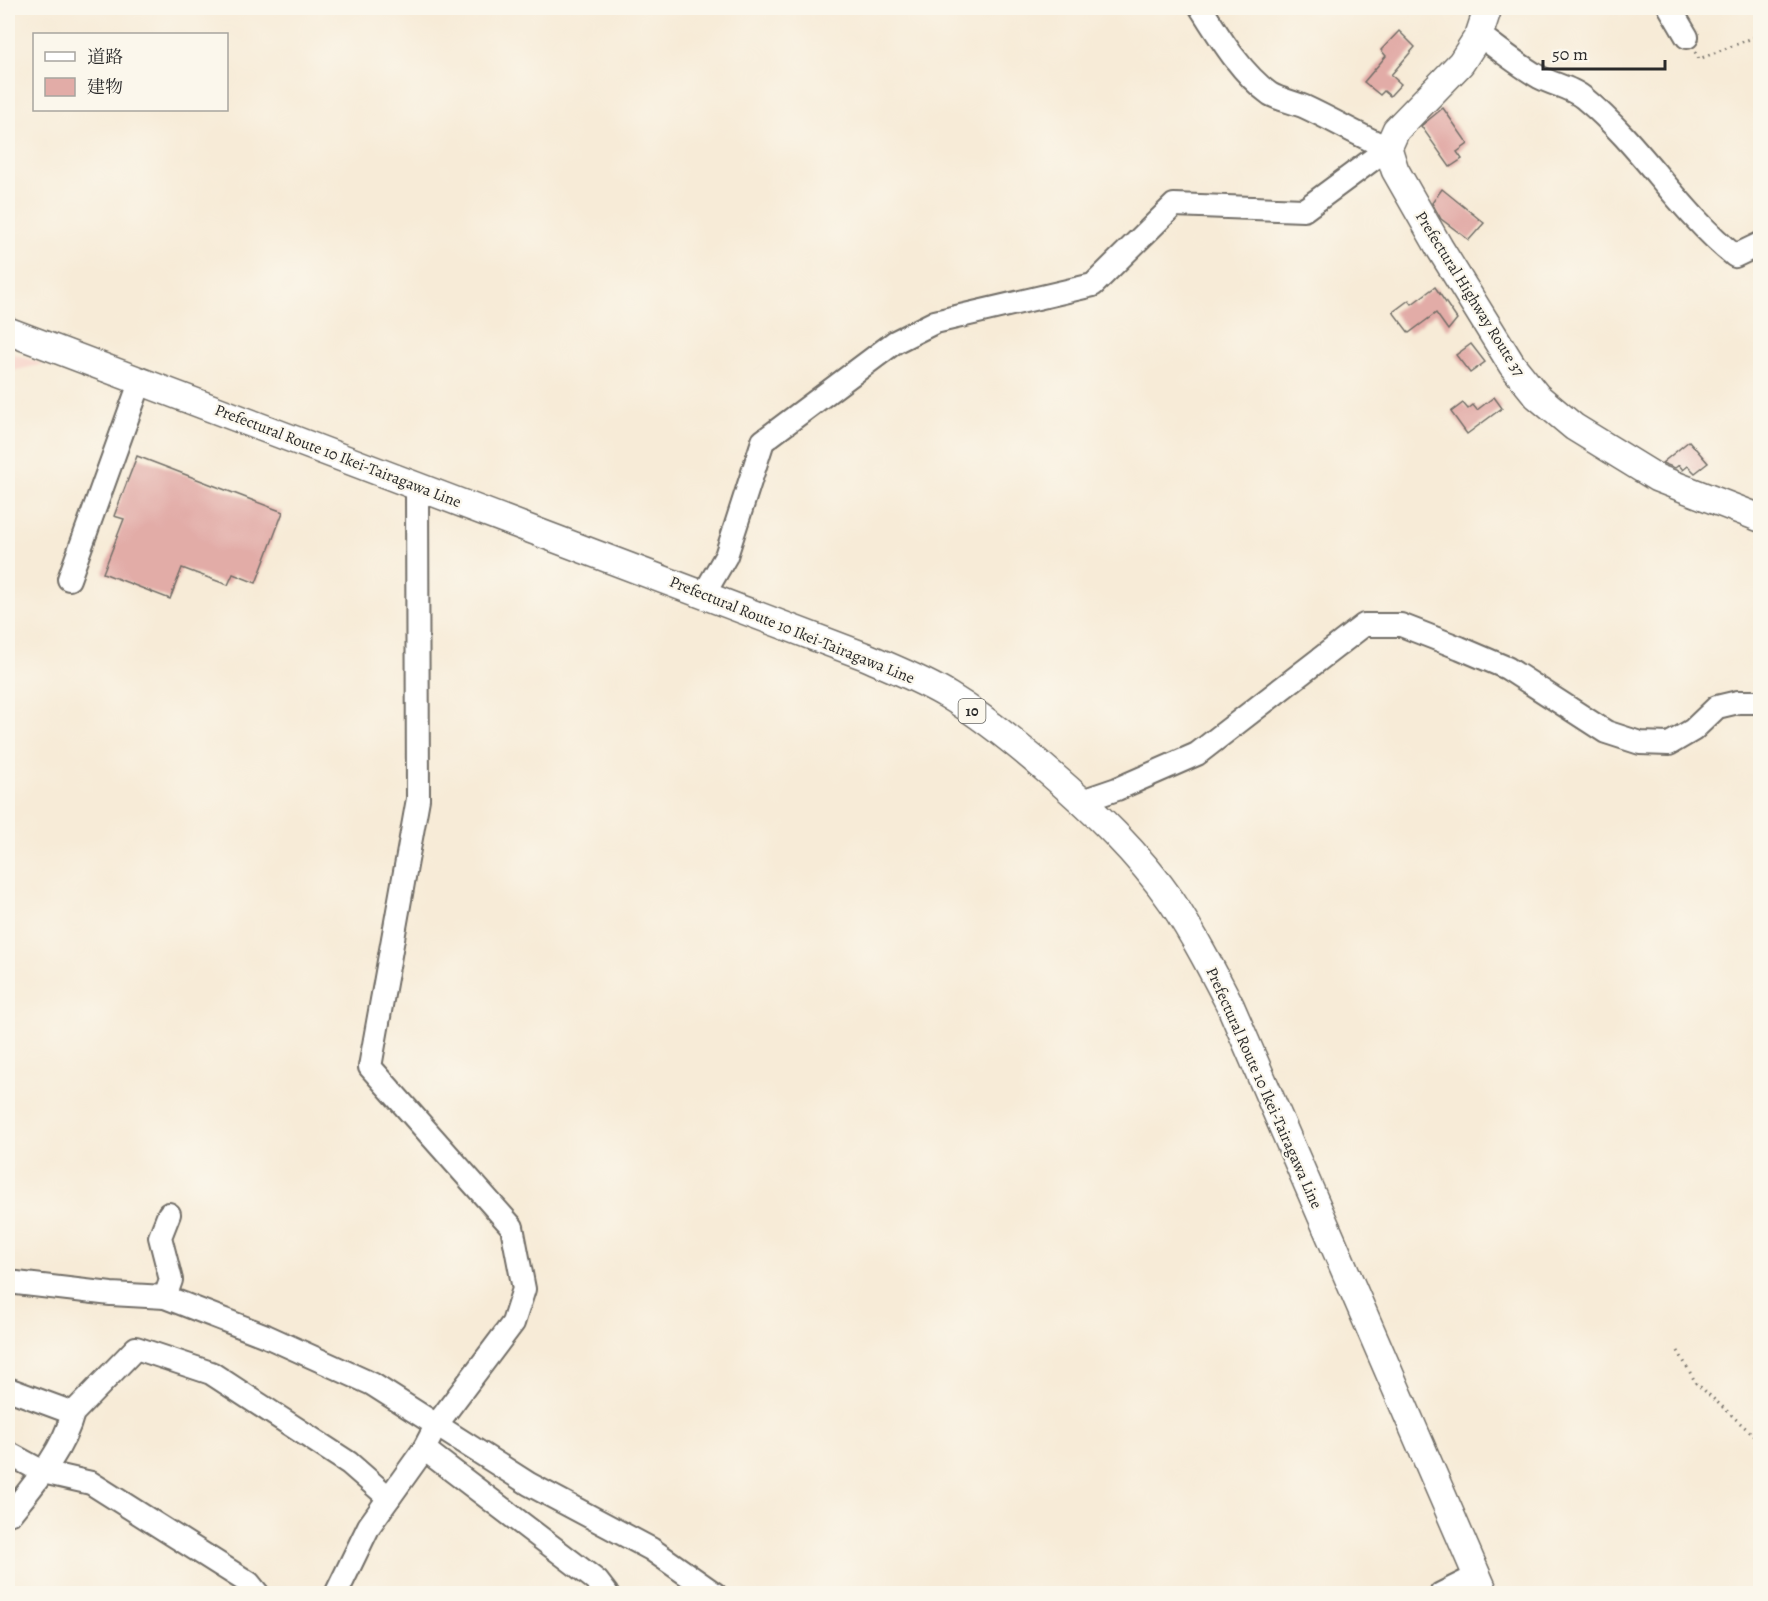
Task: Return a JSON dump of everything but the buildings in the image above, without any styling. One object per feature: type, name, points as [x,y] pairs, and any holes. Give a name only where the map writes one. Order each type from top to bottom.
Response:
[{"type":"main road","points":[[1388,148],[1396,130],[1461,63],[1479,35],[1488,8]]},
{"type":"main road","name":"Prefectural Highway Route 37","points":[[1388,148],[1395,170],[1439,248],[1512,365],[1537,396],[1574,427],[1657,477],[1761,518]]},
{"type":"main road","name":"Prefectural Route 10 Ikei-Tairagawa Line","points":[[8,331],[704,594],[909,675],[947,695],[999,731],[1082,801],[1125,844],[1156,882],[1209,963],[1230,1005],[1481,1585]]},
{"type":"street","points":[[704,594],[726,556],[763,441],[895,342],[935,322],[1093,285],[1174,205],[1304,210],[1388,148],[1304,107],[1272,95],[1256,82],[1235,57],[1201,8]]},
{"type":"street","points":[[1670,8],[1688,37]]},
{"type":"street","points":[[1479,35],[1539,77],[1584,97],[1623,136],[1674,197],[1715,240],[1735,256],[1761,244]]},
{"type":"street","points":[[69,579],[141,380]]},
{"type":"street","points":[[336,1593],[369,1526],[424,1449],[437,1424],[513,1323],[524,1289],[512,1227],[370,1067],[418,800],[417,486]]},
{"type":"street","points":[[1082,801],[1117,789],[1197,754],[1364,625],[1401,625],[1507,668],[1606,732],[1640,743],[1669,744],[1693,730],[1717,707],[1738,702],[1761,702]]},
{"type":"street","points":[[165,1297],[171,1280],[160,1237],[169,1214]]},
{"type":"street","points":[[8,1282],[111,1294],[165,1297],[266,1336],[372,1384],[529,1484],[651,1549],[715,1593]]},
{"type":"street","points":[[8,1514],[43,1472],[69,1426],[72,1413],[136,1348],[210,1373],[349,1462],[389,1498]]},
{"type":"street","points":[[8,1389],[72,1413]]},
{"type":"street","points":[[424,1449],[597,1581],[607,1593]]},
{"type":"street","points":[[8,1454],[43,1472],[91,1482],[249,1583],[258,1593]]},
{"type":"street","points":[[1441,1593],[1481,1585]]},
{"type":"path","points":[[1688,37],[1699,59],[1761,35]]},
{"type":"path","points":[[1677,1352],[1696,1383],[1761,1441]]},
{"type":"shaded area","points":[[8,352],[43,364],[8,372]]}]
